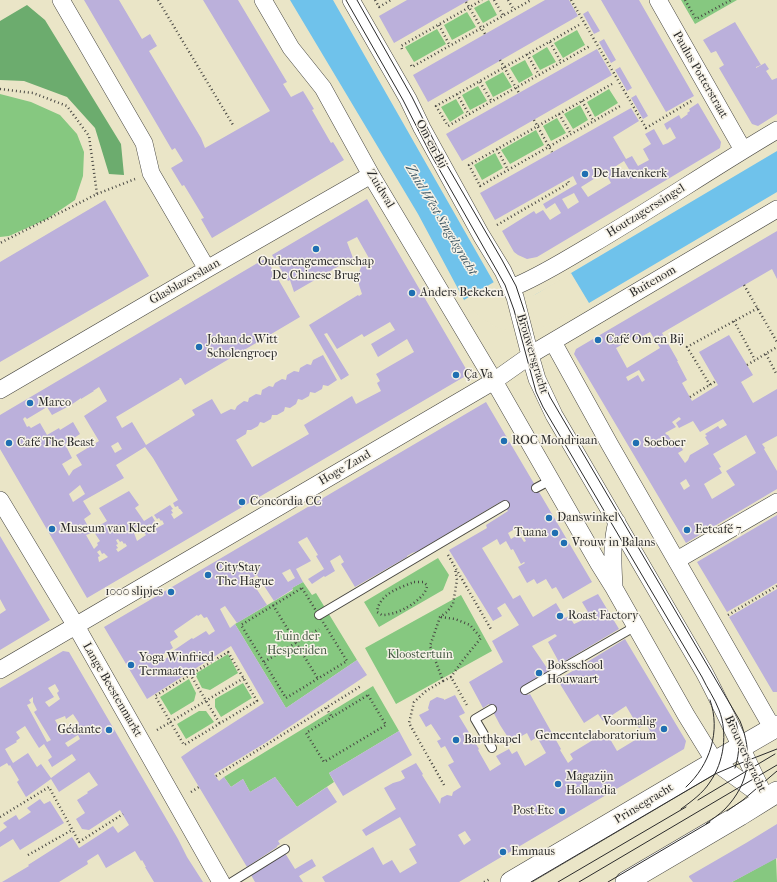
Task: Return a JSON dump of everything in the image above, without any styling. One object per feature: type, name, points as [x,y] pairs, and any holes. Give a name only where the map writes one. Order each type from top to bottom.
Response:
[{"type":"street","points":[[61,0],[144,143],[150,173],[207,269]]},
{"type":"street","name":"Zuidwal","points":[[263,0],[291,48],[323,88],[371,174],[494,381]]},
{"type":"street","name":"Om-en-Bij","points":[[351,0],[408,99],[481,235],[503,271],[513,293]]},
{"type":"street","name":"Paulus Potterstraat","points":[[658,0],[742,150]]},
{"type":"street","name":"Houtzagerssingel","points":[[513,293],[517,286],[543,273],[615,231],[742,150],[777,130]]},
{"type":"street","name":"Glasblazerslaan","points":[[0,390],[371,174]]},
{"type":"street","name":"Buitenom","points":[[530,355],[777,209]]},
{"type":"street","name":"Brouwersgracht","points":[[513,293],[537,379],[554,415],[704,672],[724,710],[741,748],[771,795]]},
{"type":"street","name":"Brouwersgracht","points":[[552,342],[629,479],[775,728]]},
{"type":"street","name":"Hoge Zand","points":[[0,670],[494,381],[530,355]]},
{"type":"street","name":"Brouwersgracht","points":[[494,381],[686,715],[715,762],[771,795]]},
{"type":"street","name":"Lange Beestenmarkt","points":[[0,500],[76,626],[221,882]]},
{"type":"street","points":[[677,560],[777,502]]},
{"type":"street","name":"Brouwersgracht","points":[[614,588],[613,558],[614,529],[616,522]]},
{"type":"street","name":"Prinsegracht","points":[[511,882],[775,728]]},
{"type":"street","points":[[626,882],[740,815],[771,795]]},
{"type":"lane","points":[[536,488],[551,480]]},
{"type":"lane","points":[[319,615],[505,505]]},
{"type":"lane","points":[[525,690],[636,626]]},
{"type":"lane","points":[[492,710],[475,720],[492,748]]},
{"type":"lane","points":[[232,882],[285,849]]},
{"type":"path","points":[[158,0],[233,125]]},
{"type":"path","points":[[375,0],[379,7],[391,0]]},
{"type":"path","points":[[404,52],[401,46],[482,0]]},
{"type":"path","points":[[494,0],[503,15]]},
{"type":"path","points":[[508,0],[514,10]]},
{"type":"path","points":[[410,62],[412,67],[531,0]]},
{"type":"path","points":[[571,0],[646,128],[709,91]]},
{"type":"path","points":[[686,0],[696,19],[731,0]]},
{"type":"path","points":[[466,2],[485,34]]},
{"type":"path","points":[[439,25],[450,46]]},
{"type":"path","points":[[580,25],[436,106],[448,126],[590,46]]},
{"type":"path","points":[[550,42],[561,62]]},
{"type":"path","points":[[527,54],[539,75]]},
{"type":"path","points":[[500,60],[519,93]]},
{"type":"path","points":[[480,82],[492,102]]},
{"type":"path","points":[[612,84],[469,165],[480,186],[622,105]]},
{"type":"path","points":[[0,89],[33,93],[67,106],[89,136],[97,194]]},
{"type":"path","points":[[457,94],[469,115]]},
{"type":"path","points":[[582,101],[594,122]]},
{"type":"path","points":[[559,114],[571,134]]},
{"type":"path","points":[[534,120],[552,152]]},
{"type":"path","points":[[497,149],[508,170]]},
{"type":"path","points":[[0,243],[97,194],[150,173]]},
{"type":"path","points":[[481,235],[569,183],[567,179]]},
{"type":"path","points":[[744,286],[777,342]]},
{"type":"path","points":[[710,385],[687,347],[758,308]]},
{"type":"path","points":[[734,321],[755,360]]},
{"type":"path","points":[[747,365],[777,347]]},
{"type":"path","points":[[766,354],[777,375]]},
{"type":"path","points":[[690,397],[716,382]]},
{"type":"path","points":[[440,543],[492,631]]},
{"type":"path","points":[[443,681],[430,646],[440,617],[447,612],[453,604],[457,580],[455,568]]},
{"type":"path","points":[[414,582],[423,582],[427,585],[427,590],[421,598],[406,608],[395,613],[382,615],[377,612],[377,607],[387,594],[395,590],[414,582]]},
{"type":"path","points":[[713,624],[777,586]]},
{"type":"path","points":[[302,588],[347,661],[286,698],[242,625],[273,606],[302,588]]},
{"type":"path","points":[[273,606],[318,679]]},
{"type":"path","points":[[440,617],[455,619],[470,625],[481,638],[451,677],[426,691],[414,702],[409,723],[444,785]]},
{"type":"path","points":[[264,662],[325,625]]},
{"type":"path","points":[[228,652],[257,701],[184,745],[155,696],[190,674],[228,652]]},
{"type":"path","points":[[190,674],[220,724]]},
{"type":"path","points":[[451,677],[475,720]]},
{"type":"path","points":[[170,722],[244,678]]},
{"type":"path","points":[[216,776],[361,686]]},
{"type":"path","points":[[368,695],[386,725],[324,762],[306,733],[332,717],[368,695]]},
{"type":"path","points":[[326,708],[332,717]]},
{"type":"path","points":[[0,817],[49,787],[80,842],[123,814]]},
{"type":"path","points":[[28,855],[72,830]]},
{"type":"green space","points":[[489,0],[497,15],[483,23],[474,8]]},
{"type":"green space","points":[[681,0],[737,0],[695,24]]},
{"type":"green space","points":[[27,5],[45,20],[121,144],[124,175],[109,174],[95,128],[67,97],[24,81],[0,80],[0,21]]},
{"type":"green space","points":[[467,12],[476,27],[452,40],[444,25]]},
{"type":"green space","points":[[437,29],[446,44],[414,62],[405,47]]},
{"type":"green space","points":[[577,30],[585,45],[563,58],[554,43]]},
{"type":"green space","points":[[547,47],[556,62],[540,70],[532,56]]},
{"type":"green space","points":[[525,60],[533,75],[519,83],[510,68]]},
{"type":"green space","points":[[503,72],[512,87],[493,97],[485,82]]},
{"type":"green space","points":[[478,86],[487,101],[470,110],[462,95]]},
{"type":"green space","points":[[609,89],[618,103],[595,117],[587,102]]},
{"type":"green space","points":[[0,94],[31,102],[60,115],[77,134],[84,152],[83,176],[75,200],[47,219],[9,236],[0,237]]},
{"type":"green space","points":[[456,99],[464,113],[450,122],[441,107]]},
{"type":"green space","points":[[580,105],[588,120],[573,129],[564,114]]},
{"type":"green space","points":[[557,118],[566,133],[551,141],[543,126]]},
{"type":"green space","points":[[536,130],[544,145],[510,164],[501,150]]},
{"type":"green space","points":[[495,153],[503,168],[482,180],[474,165]]},
{"type":"green space","points":[[438,558],[449,575],[443,590],[379,627],[364,602]]},
{"type":"green space","name":"Tuin der Hesperiden","points":[[303,582],[312,595],[316,593],[357,660],[286,708],[235,624],[293,590],[292,588]]},
{"type":"green space","name":"Kloostertuin","points":[[461,595],[492,651],[396,704],[365,648]]},
{"type":"green space","points":[[228,654],[238,673],[210,690],[202,688],[195,674]]},
{"type":"green space","points":[[189,679],[196,693],[194,701],[171,715],[160,697]]},
{"type":"green space","points":[[243,683],[252,698],[221,717],[215,707],[215,699]]},
{"type":"green space","points":[[373,686],[399,731],[329,773],[334,782],[297,807],[275,777],[250,792],[243,779],[231,787],[224,777]]},
{"type":"green space","points":[[199,711],[206,711],[214,722],[186,739],[177,724]]},
{"type":"green space","points":[[776,858],[777,882],[732,882]]},
{"type":"water","name":"Zuid West Singelsgracht","points":[[290,0],[333,0],[497,288],[517,299],[531,297],[570,275],[571,273],[777,151],[777,192],[589,303],[466,301],[464,300],[418,214]]},
{"type":"pier","points":[[571,273],[589,303],[546,326],[533,331],[513,332],[498,328],[482,319],[464,300],[494,282],[507,294],[520,298],[531,296]]},
{"type":"building","points":[[84,0],[119,0],[142,39],[150,34],[157,46],[149,51],[201,138],[205,148],[270,111],[203,0],[238,0],[287,82],[283,84],[291,97],[303,91],[331,143],[333,142],[344,160],[212,238],[201,219],[204,218],[184,185],[182,186],[171,168],[183,161],[175,148],[172,150]]},
{"type":"building","points":[[407,0],[469,0],[394,43],[379,16]]},
{"type":"building","points":[[545,0],[569,0],[578,16],[428,102],[413,75]]},
{"type":"building","points":[[601,0],[639,0],[694,96],[666,112]]},
{"type":"building","points":[[588,11],[600,31],[594,34],[583,14]]},
{"type":"building","points":[[735,22],[761,65],[756,68],[765,63],[769,69],[766,71],[772,80],[777,78],[777,114],[758,126],[752,124],[719,68],[724,65],[716,51],[711,53],[703,40]]},
{"type":"building","points":[[604,39],[616,60],[611,63],[599,42]]},
{"type":"building","points":[[597,49],[612,75],[462,161],[446,134]]},
{"type":"building","points":[[620,67],[632,88],[627,91],[615,70]]},
{"type":"building","points":[[636,95],[648,116],[643,119],[631,98]]},
{"type":"building","points":[[698,103],[721,142],[720,148],[537,257],[527,259],[514,252],[502,231],[534,211],[536,214],[543,210],[550,220],[561,213],[555,203],[546,209],[543,204],[577,184],[573,176],[495,220],[480,193],[631,108],[639,121],[613,137],[626,159],[632,156],[638,166],[649,160],[643,149],[651,144],[645,134],[654,129],[663,145],[668,143],[676,138],[670,127],[667,130],[664,124],[679,115],[681,119],[688,114],[687,113],[690,111],[689,109]],"holes":[[[624,161],[630,171],[622,176],[618,169],[615,171],[613,168]],[[605,172],[611,183],[588,197],[581,187]],[[574,193],[579,202],[568,209],[562,199]]]},
{"type":"building","points":[[367,199],[469,374],[87,598],[0,449],[0,415],[266,258],[300,317],[185,385],[181,378],[179,378],[180,379],[116,417],[122,428],[132,422],[146,445],[195,415],[192,410],[212,399],[221,414],[231,409],[235,410],[237,406],[244,401],[248,402],[249,398],[256,394],[261,395],[262,390],[269,386],[273,387],[275,383],[282,379],[286,380],[287,375],[294,371],[299,372],[300,368],[307,364],[311,365],[313,360],[323,355],[337,380],[328,386],[323,385],[322,389],[315,393],[310,392],[309,396],[302,400],[298,399],[296,404],[290,408],[285,407],[284,411],[277,415],[272,415],[271,419],[264,423],[260,422],[258,426],[251,430],[247,430],[246,434],[236,440],[252,467],[309,434],[304,425],[352,396],[356,404],[381,391],[377,383],[380,381],[376,374],[414,352],[407,339],[378,357],[371,344],[395,330],[390,322],[364,337],[362,334],[337,349],[327,333],[324,334],[349,375],[341,380],[309,325],[362,294],[358,279],[359,272],[362,265],[370,260],[357,237],[347,242],[353,258],[294,292],[290,280],[288,281],[272,255]],"holes":[[[99,387],[107,401],[84,416],[99,441],[76,455],[82,465],[73,470],[69,476],[62,464],[72,458],[65,444],[80,434],[73,422],[60,430],[59,428],[47,435],[40,423],[31,428],[29,426],[27,427],[23,419],[25,417],[27,419],[47,407],[52,415]],[[118,442],[122,449],[115,453],[111,446]],[[145,447],[178,500],[173,503],[175,507],[178,506],[183,513],[174,519],[171,514],[173,513],[171,510],[173,509],[170,505],[154,515],[157,519],[159,518],[161,521],[162,520],[164,524],[155,529],[153,526],[155,525],[153,522],[155,521],[152,516],[144,521],[135,508],[139,505],[129,491],[99,508],[107,521],[88,530],[89,528],[84,519],[91,514],[83,501],[124,478],[116,465]],[[80,485],[85,494],[73,502],[69,494]],[[137,527],[138,531],[141,529],[146,535],[137,541],[134,533],[136,532],[134,528]],[[94,532],[100,541],[94,549],[86,535]],[[118,539],[127,546],[118,552],[116,549],[118,548],[116,545],[118,544],[116,540]],[[100,550],[102,554],[104,553],[108,557],[99,562],[98,557],[100,556],[97,552]]]},
{"type":"building","points":[[105,200],[149,276],[0,362],[0,262]]},
{"type":"building","points":[[777,231],[777,279],[772,269],[662,333],[687,380],[682,383],[692,401],[718,385],[699,352],[729,335],[753,375],[741,382],[753,403],[777,389],[777,436],[762,444],[777,471],[777,489],[686,543],[574,354],[576,349]],"holes":[[[650,332],[660,348],[627,368],[616,348],[632,339],[634,341]],[[639,370],[645,380],[642,382],[638,375],[628,381],[626,377]],[[679,417],[681,419],[676,423],[679,428],[693,421],[700,432],[723,419],[727,425],[720,429],[718,426],[705,434],[709,444],[690,455],[685,463],[678,453],[683,450],[679,443],[675,446],[665,433],[676,427],[672,422]],[[746,435],[756,453],[726,471],[735,485],[712,499],[704,484],[722,473],[719,468],[721,467],[713,454]],[[686,479],[690,486],[684,490],[680,483]]]},
{"type":"building","points":[[486,402],[592,582],[563,599],[556,587],[552,589],[546,579],[537,584],[534,579],[527,583],[518,567],[525,563],[524,562],[521,564],[513,549],[511,550],[506,541],[500,545],[497,539],[482,548],[513,599],[520,595],[533,617],[556,603],[565,618],[569,616],[574,624],[585,619],[583,615],[588,612],[582,602],[598,594],[619,629],[560,664],[548,642],[557,636],[555,634],[532,646],[549,671],[523,686],[528,695],[530,694],[561,749],[560,750],[568,763],[573,759],[570,754],[606,732],[617,751],[650,731],[646,723],[639,728],[626,706],[603,721],[598,714],[584,723],[559,683],[561,678],[625,639],[686,741],[684,749],[459,882],[325,882],[322,877],[373,847],[383,865],[392,860],[400,873],[417,863],[409,849],[416,845],[400,817],[366,836],[362,830],[396,809],[384,788],[405,778],[401,771],[416,763],[440,804],[441,798],[447,795],[452,796],[453,792],[461,787],[448,765],[454,762],[445,746],[441,748],[437,741],[441,739],[431,724],[426,727],[419,715],[429,710],[428,708],[430,701],[437,697],[444,700],[455,695],[465,713],[459,716],[479,749],[478,750],[490,771],[501,764],[496,756],[509,749],[512,754],[517,751],[525,766],[546,753],[537,737],[531,741],[527,733],[511,742],[489,704],[483,708],[469,682],[503,662],[492,641],[519,625],[505,603],[497,608],[502,616],[493,621],[449,550],[487,528],[486,525],[508,511],[502,501],[355,587],[341,564],[344,562],[340,555],[330,561],[335,571],[312,584],[308,579],[324,569],[316,556],[318,555],[307,537],[298,542],[311,561],[296,569],[303,582],[274,601],[257,575],[252,578],[254,585],[267,605],[237,623],[225,606],[220,609],[230,628],[235,624],[286,708],[357,660],[367,675],[265,743],[214,774],[219,781],[224,777],[231,787],[243,779],[250,792],[275,777],[297,807],[327,787],[337,802],[278,841],[280,844],[277,847],[247,867],[181,757],[264,703],[231,646],[147,699],[104,627]],"holes":[[[518,527],[526,541],[524,542],[519,534],[511,539],[508,533]],[[290,569],[295,578],[288,582],[282,573]],[[201,614],[204,618],[207,617],[215,631],[209,635],[206,631],[193,639],[192,638],[167,655],[168,657],[162,661],[160,656],[173,648],[170,642],[178,637],[174,631],[197,615],[198,616]],[[465,831],[471,840],[464,845],[458,835]]]},
{"type":"building","points":[[777,515],[777,583],[727,612],[697,562]]},
{"type":"building","points":[[0,536],[50,620],[0,650],[0,614],[6,610],[0,599]]},
{"type":"building","points":[[777,589],[777,692],[773,692],[729,617]]},
{"type":"building","points":[[63,651],[69,652],[187,857],[203,882],[154,882],[142,860],[141,861],[135,851],[106,868],[98,854],[87,861],[88,864],[59,882],[2,882],[72,837],[79,848],[113,826],[118,833],[129,825],[120,810],[89,830],[82,829],[76,819],[85,813],[77,800],[98,785],[89,772],[59,792],[51,779],[26,797],[17,782],[19,780],[10,765],[9,766],[7,763],[0,767],[0,688]],"holes":[[[55,684],[59,691],[57,693],[60,699],[49,707],[45,702],[54,697],[48,688]],[[33,697],[33,702],[37,710],[34,712],[51,740],[47,742],[27,705],[31,703],[29,700]],[[73,714],[79,723],[62,733],[55,720],[65,716],[66,719]],[[25,726],[39,748],[44,744],[52,757],[48,760],[52,767],[72,754],[76,760],[51,778],[41,764],[37,767],[28,753],[13,763],[5,749],[17,742],[16,741],[20,738],[16,732]],[[78,735],[80,739],[68,747],[65,743]]]},
{"type":"building","points":[[399,731],[412,755],[343,796],[329,773]]},
{"type":"building","points":[[40,799],[44,804],[50,801],[64,823],[20,850],[13,839],[0,847],[0,832],[7,827],[3,823],[16,815],[19,820],[31,812],[27,808]]},
{"type":"building","points":[[777,824],[777,858],[732,882],[693,882],[689,877],[689,876]]},
{"type":"building","points":[[285,853],[295,869],[312,859],[316,866],[299,876],[303,882],[255,882],[251,875]]},
{"type":"tram line","points":[[346,0],[505,285],[514,310],[536,392],[543,407],[702,677],[717,706],[722,719],[724,738],[719,766],[704,790],[681,809]]},
{"type":"tram line","points":[[357,0],[412,97],[441,155],[516,286],[524,310],[540,373],[550,397],[740,721],[747,745],[748,756],[744,778],[740,789],[733,799],[723,811],[706,824]]},
{"type":"tram line","points":[[686,787],[701,768],[711,747],[714,735],[714,724],[710,700]]},
{"type":"tram line","points":[[735,768],[739,745],[736,722]]},
{"type":"tram line","points":[[531,882],[715,774],[777,749]]},
{"type":"tram line","points":[[698,800],[775,754]]},
{"type":"tram line","points":[[579,882],[777,765]]},
{"type":"tram line","points":[[727,811],[743,800],[777,771]]},
{"type":"tram line","points":[[558,882],[686,807]]},
{"type":"tram line","points":[[608,882],[710,822]]},
{"type":"place","name":"De Havenkerk","points":[[585,174]]},
{"type":"place","name":"Ouderengemeenschap De Chinese Brug","points":[[316,249]]},
{"type":"place","name":"Anders Bekeken","points":[[412,293]]},
{"type":"place","name":"Café Om en Bij","points":[[598,340]]},
{"type":"place","name":"Johan de Witt Scholengroep","points":[[199,347]]},
{"type":"place","name":"Ça Va","points":[[456,375]]},
{"type":"place","name":"Marco","points":[[30,403]]},
{"type":"place","name":"ROC Mondriaan","points":[[504,441]]},
{"type":"place","name":"Café The Beast","points":[[9,443]]},
{"type":"place","name":"Soeboer","points":[[636,443]]},
{"type":"place","name":"Concordia CC","points":[[242,502]]},
{"type":"place","name":"Danswinkel","points":[[549,518]]},
{"type":"place","name":"Museum van Kleef","points":[[52,529]]},
{"type":"place","name":"Eetcafé 7","points":[[687,530]]},
{"type":"place","name":"Tuana","points":[[555,533]]},
{"type":"place","name":"Vrouw in Balans","points":[[564,543]]},
{"type":"place","name":"CityStay The Hague","points":[[208,575]]},
{"type":"place","name":"1000 slipjes","points":[[171,592]]},
{"type":"place","name":"Roast Factory","points":[[560,616]]},
{"type":"place","name":"Yoga Winfried Termaaten","points":[[131,665]]},
{"type":"place","name":"Boksschool Houwaart","points":[[539,673]]},
{"type":"place","name":"Voormalig Gemeentelaboratorium","points":[[664,729]]},
{"type":"place","name":"Gédante","points":[[109,730]]},
{"type":"place","name":"Barthkapel","points":[[456,740]]},
{"type":"place","name":"Magazijn Hollandia","points":[[558,784]]},
{"type":"place","name":"Post Etc","points":[[562,811]]},
{"type":"place","name":"Emmaus","points":[[503,852]]}]
